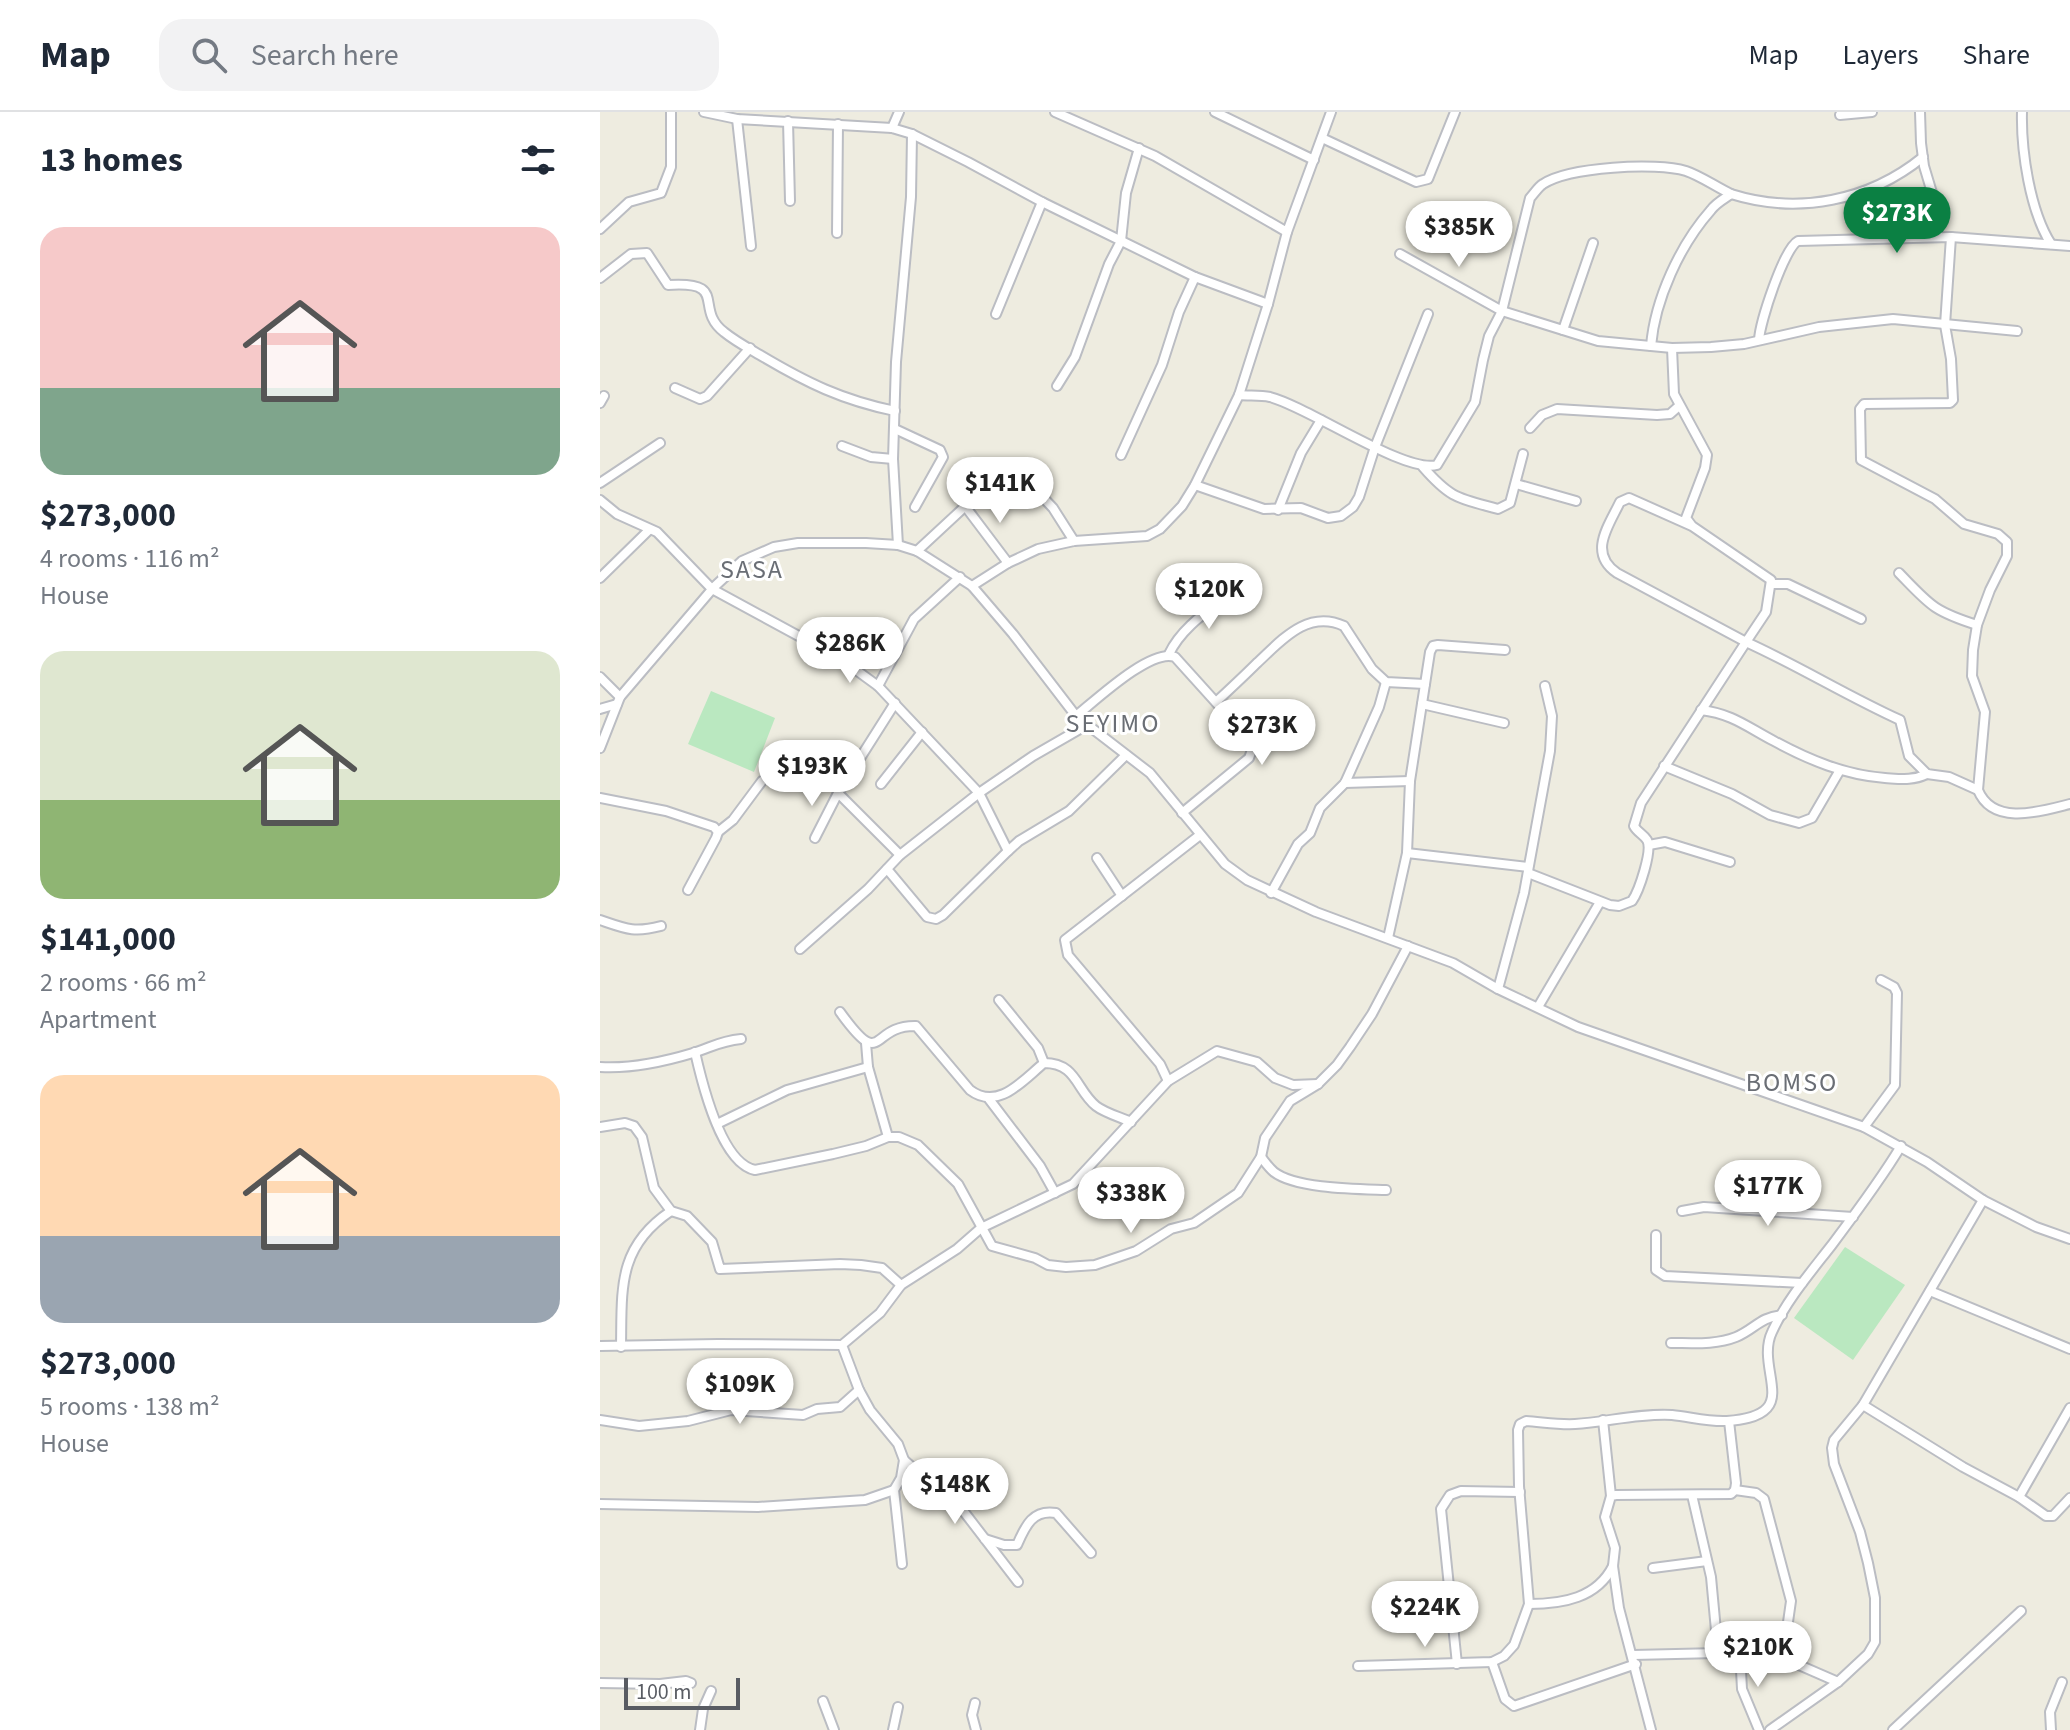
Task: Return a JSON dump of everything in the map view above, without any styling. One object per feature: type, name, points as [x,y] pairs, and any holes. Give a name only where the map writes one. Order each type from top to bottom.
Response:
[{"type":"street","points":[[600,229],[629,202],[661,193],[671,167],[671,112]]},
{"type":"street","points":[[704,112],[737,119],[750,116],[788,121],[798,116],[838,124],[892,128],[912,134],[1195,277],[1268,304]]},
{"type":"street","points":[[892,128],[899,112]]},
{"type":"street","points":[[1055,112],[1139,148],[1287,232]]},
{"type":"street","points":[[1215,112],[1314,160]]},
{"type":"street","points":[[972,586],[1008,563],[1038,549],[1074,541],[1147,536],[1172,517],[1195,485],[1239,395],[1287,232],[1331,112]]},
{"type":"street","points":[[1322,138],[1416,182],[1428,179],[1455,112]]},
{"type":"street","points":[[1840,115],[1872,112]]},
{"type":"street","points":[[1920,112],[1923,157],[1933,196],[1938,237]]},
{"type":"street","points":[[2022,112],[2032,201],[2051,244]]},
{"type":"street","points":[[737,119],[751,246]]},
{"type":"street","points":[[788,121],[790,201]]},
{"type":"street","points":[[837,233],[838,124]]},
{"type":"street","points":[[898,545],[893,459],[896,362],[911,197],[912,134]]},
{"type":"street","points":[[1057,386],[1075,357],[1109,264],[1121,241],[1126,193],[1139,148]]},
{"type":"street","points":[[1239,395],[1269,397],[1375,447],[1423,466],[1437,465],[1475,402],[1489,336],[1502,311],[1530,198],[1543,184],[1561,177],[1630,165],[1656,166],[1686,171],[1752,201],[1790,205],[1860,193],[1882,185],[1923,157]]},
{"type":"street","points":[[1651,346],[1655,321],[1686,245],[1711,209],[1731,194]]},
{"type":"street","points":[[996,314],[1042,202]]},
{"type":"street","points":[[1951,237],[1945,325],[1951,359],[1952,402],[1864,404],[1860,409],[1861,460],[1867,466],[1935,499],[1964,524],[1998,534],[2007,542],[2007,556],[1977,625],[1972,676],[1982,701],[1985,726],[1978,790],[1991,805],[2021,814],[2070,804]]},
{"type":"street","points":[[1759,340],[1760,326],[1791,245],[1808,239],[1951,237],[2070,246]]},
{"type":"street","points":[[1563,330],[1593,243]]},
{"type":"street","points":[[600,278],[631,254],[647,253],[668,285],[695,284],[702,289],[708,295],[712,319],[716,324],[750,348],[795,376],[836,396],[895,411]]},
{"type":"street","points":[[1400,254],[1502,311],[1598,341],[1672,348],[1744,344],[1796,331],[1882,320],[2017,331]]},
{"type":"street","points":[[1121,455],[1162,365],[1179,312],[1195,277]]},
{"type":"street","points":[[1195,485],[1248,504],[1278,510],[1301,508],[1328,518],[1341,516],[1353,507],[1359,497],[1375,447],[1428,314]]},
{"type":"street","points":[[675,388],[700,399],[707,396],[750,348]]},
{"type":"street","points":[[1672,348],[1673,385],[1679,406],[1707,455],[1686,518],[1692,526]]},
{"type":"street","points":[[1530,428],[1542,415],[1557,409],[1657,415],[1670,414],[1679,406]]},
{"type":"street","points":[[1278,510],[1301,453],[1321,420]]},
{"type":"street","points":[[895,429],[940,450],[943,457],[915,507]]},
{"type":"street","points":[[600,483],[660,443]]},
{"type":"street","points":[[842,446],[871,457],[893,459]]},
{"type":"street","points":[[1423,466],[1443,490],[1498,509],[1510,503],[1523,454]]},
{"type":"street","points":[[917,551],[1000,474],[1017,470],[1053,508],[1074,541]]},
{"type":"street","points":[[1516,484],[1576,501]]},
{"type":"street","points":[[1649,845],[1636,830],[1634,821],[1641,803],[1664,766],[1746,642],[1766,612],[1772,584],[1769,578],[1692,526],[1629,498],[1620,502],[1600,542],[1602,557],[1617,573],[1746,642],[1789,662],[1855,700],[1900,720],[1909,756],[1927,774]]},
{"type":"street","points":[[600,500],[617,514],[657,532],[712,589],[841,659],[878,686],[979,793],[1008,851]]},
{"type":"street","points":[[965,506],[1008,563]]},
{"type":"street","points":[[600,578],[649,530]]},
{"type":"street","points":[[600,748],[619,700],[712,589],[742,561],[787,544],[843,542],[898,545],[917,551],[972,586],[1085,726],[1150,773],[1200,835],[1235,872],[1271,893],[1453,963],[1498,989],[1578,1027],[1864,1127],[1901,1146],[1983,1200],[2036,1227],[2070,1239]]},
{"type":"street","points":[[1899,573],[1931,607],[1977,625]]},
{"type":"street","points":[[878,686],[914,619],[960,577]]},
{"type":"street","points":[[1772,584],[1788,584],[1861,619]]},
{"type":"street","points":[[1076,716],[1146,663],[1169,654],[1176,639],[1185,630],[1231,593]]},
{"type":"street","points":[[1216,702],[1283,637],[1313,623],[1330,622],[1344,626],[1372,669],[1386,682],[1425,684]]},
{"type":"street","points":[[1388,938],[1407,853],[1410,781],[1433,646],[1505,650]]},
{"type":"street","points":[[1169,654],[1251,743],[1251,753],[1182,813]]},
{"type":"street","points":[[600,677],[619,700]]},
{"type":"street","points":[[1271,893],[1298,844],[1310,833],[1320,808],[1345,783],[1379,707],[1386,682]]},
{"type":"street","points":[[1498,989],[1512,947],[1550,751],[1552,716],[1545,686]]},
{"type":"street","points":[[600,709],[619,700]]},
{"type":"street","points":[[815,838],[838,793],[895,703]]},
{"type":"street","points":[[1422,704],[1504,723]]},
{"type":"street","points":[[1701,710],[1735,717],[1790,750],[1860,776],[1914,780],[1927,774],[1949,777],[1978,790]]},
{"type":"street","points":[[800,949],[900,855],[979,793],[1085,726]]},
{"type":"street","points":[[881,784],[922,732]]},
{"type":"street","points":[[887,869],[927,917],[936,919],[1019,841],[1069,811],[1126,755]]},
{"type":"street","points":[[1664,766],[1732,794],[1770,815],[1799,823],[1812,818],[1840,770]]},
{"type":"street","points":[[688,890],[718,832],[733,820],[762,781]]},
{"type":"street","points":[[1345,783],[1410,781]]},
{"type":"street","points":[[838,793],[900,855]]},
{"type":"street","points":[[600,798],[666,811],[714,827],[718,832]]},
{"type":"street","points":[[1168,1081],[1160,1064],[1065,951],[1065,940],[1200,835]]},
{"type":"street","points":[[1649,845],[1665,842],[1730,862]]},
{"type":"street","points":[[1407,853],[1528,870],[1600,902],[1619,906],[1632,901],[1645,868],[1649,845]]},
{"type":"street","points":[[1097,858],[1122,896]]},
{"type":"street","points":[[1538,1007],[1600,902]]},
{"type":"street","points":[[600,920],[629,931],[661,926]]},
{"type":"street","points":[[695,1052],[717,1124],[737,1162],[745,1168],[755,1170],[866,1146],[888,1137],[899,1137],[918,1145],[939,1163],[964,1193],[992,1246],[1035,1258],[1048,1265],[1095,1265],[1136,1251],[1171,1229],[1194,1223],[1238,1193],[1261,1157],[1265,1138],[1290,1101],[1318,1084],[1337,1065],[1372,1014],[1408,946]]},
{"type":"street","points":[[1864,1127],[1895,1085],[1897,993],[1894,987],[1881,980]]},
{"type":"street","points":[[999,1000],[1038,1048],[1044,1063]]},
{"type":"street","points":[[840,1012],[866,1043],[874,1043],[905,1025],[916,1026],[970,1090],[989,1099],[1001,1097],[1044,1063]]},
{"type":"street","points":[[600,1067],[650,1064],[695,1052],[717,1042],[741,1039]]},
{"type":"street","points":[[866,1043],[868,1067],[888,1137]]},
{"type":"street","points":[[600,1346],[842,1345],[880,1313],[901,1285],[957,1249],[981,1228],[1073,1184],[1168,1081],[1217,1051],[1257,1062],[1275,1078],[1293,1085],[1318,1084]]},
{"type":"street","points":[[1044,1063],[1068,1070],[1099,1108],[1131,1122]]},
{"type":"street","points":[[717,1124],[787,1090],[868,1067]]},
{"type":"street","points":[[989,1099],[1040,1166],[1055,1193]]},
{"type":"street","points":[[600,1127],[625,1123],[634,1126],[642,1137],[654,1188],[671,1211],[687,1216],[712,1242],[720,1269],[861,1265],[882,1268],[901,1285]]},
{"type":"street","points":[[1358,1666],[1492,1662],[1504,1656],[1514,1645],[1529,1604],[1520,1492],[1520,1424],[1526,1421],[1578,1424],[1673,1415],[1729,1421],[1756,1416],[1768,1408],[1773,1398],[1767,1343],[1802,1283],[1853,1217],[1901,1146]]},
{"type":"street","points":[[1261,1157],[1274,1172],[1298,1181],[1343,1189],[1386,1190]]},
{"type":"street","points":[[1770,1730],[1838,1682],[1868,1654],[1875,1642],[1875,1598],[1868,1563],[1832,1456],[1834,1440],[1863,1405],[1983,1200]]},
{"type":"street","points":[[1682,1211],[1704,1207],[1853,1217]]},
{"type":"street","points":[[621,1347],[622,1290],[632,1250],[654,1222],[671,1211]]},
{"type":"street","points":[[1656,1235],[1656,1270],[1665,1276],[1802,1283]]},
{"type":"street","points":[[1930,1291],[2070,1349]]},
{"type":"street","points":[[1671,1343],[1724,1341],[1740,1335],[1767,1316],[1782,1315]]},
{"type":"street","points":[[842,1345],[859,1390],[870,1410],[898,1444],[904,1460],[958,1504],[1018,1582]]},
{"type":"street","points":[[600,1420],[639,1426],[674,1423],[731,1410],[803,1415],[817,1409],[840,1407],[859,1390]]},
{"type":"street","points":[[1863,1405],[2046,1516],[2053,1516],[2070,1498]]},
{"type":"street","points":[[2019,1497],[2070,1408]]},
{"type":"street","points":[[1603,1420],[1611,1496],[1605,1517],[1615,1548],[1613,1566],[1622,1623],[1651,1730]]},
{"type":"street","points":[[1729,1421],[1735,1490]]},
{"type":"street","points":[[902,1564],[894,1490],[901,1478],[904,1460]]},
{"type":"street","points":[[600,1504],[758,1507],[865,1500],[894,1490]]},
{"type":"street","points":[[1611,1496],[1731,1494],[1735,1490]]},
{"type":"street","points":[[1735,1490],[1756,1493],[1764,1499],[1787,1583],[1791,1611],[1776,1655]]},
{"type":"street","points":[[1457,1664],[1441,1509],[1450,1495],[1461,1491],[1520,1492]]},
{"type":"street","points":[[1692,1495],[1707,1561],[1718,1652]]},
{"type":"street","points":[[984,1538],[1004,1545],[1017,1545],[1028,1522],[1041,1513],[1056,1513],[1091,1553]]},
{"type":"street","points":[[1653,1568],[1707,1561]]},
{"type":"street","points":[[1529,1604],[1569,1600],[1591,1592],[1606,1580],[1613,1566]]},
{"type":"street","points":[[1893,1730],[2021,1611]]},
{"type":"street","points":[[1492,1662],[1505,1699],[1514,1706],[1634,1660],[1718,1652],[1776,1655],[1838,1682]]},
{"type":"street","points":[[1740,1652],[1742,1689],[1759,1730]]},
{"type":"street","points":[[2051,1730],[2050,1712],[2062,1682]]},
{"type":"street","points":[[600,1683],[691,1683]]},
{"type":"street","points":[[700,1730],[703,1709],[711,1691]]},
{"type":"street","points":[[823,1701],[834,1730]]},
{"type":"street","points":[[975,1703],[972,1715],[976,1730]]},
{"type":"street","points":[[893,1730],[898,1707]]},
{"type":"green space","points":[[711,691],[775,718],[754,772],[688,744]]},
{"type":"green space","points":[[1845,1247],[1905,1285],[1853,1360],[1794,1318]]},
{"type":"district","name":"SASA","points":[[752,569]]},
{"type":"district","name":"SEYIMO","points":[[1113,723]]},
{"type":"district","name":"BOMSO","points":[[1792,1082]]}]
